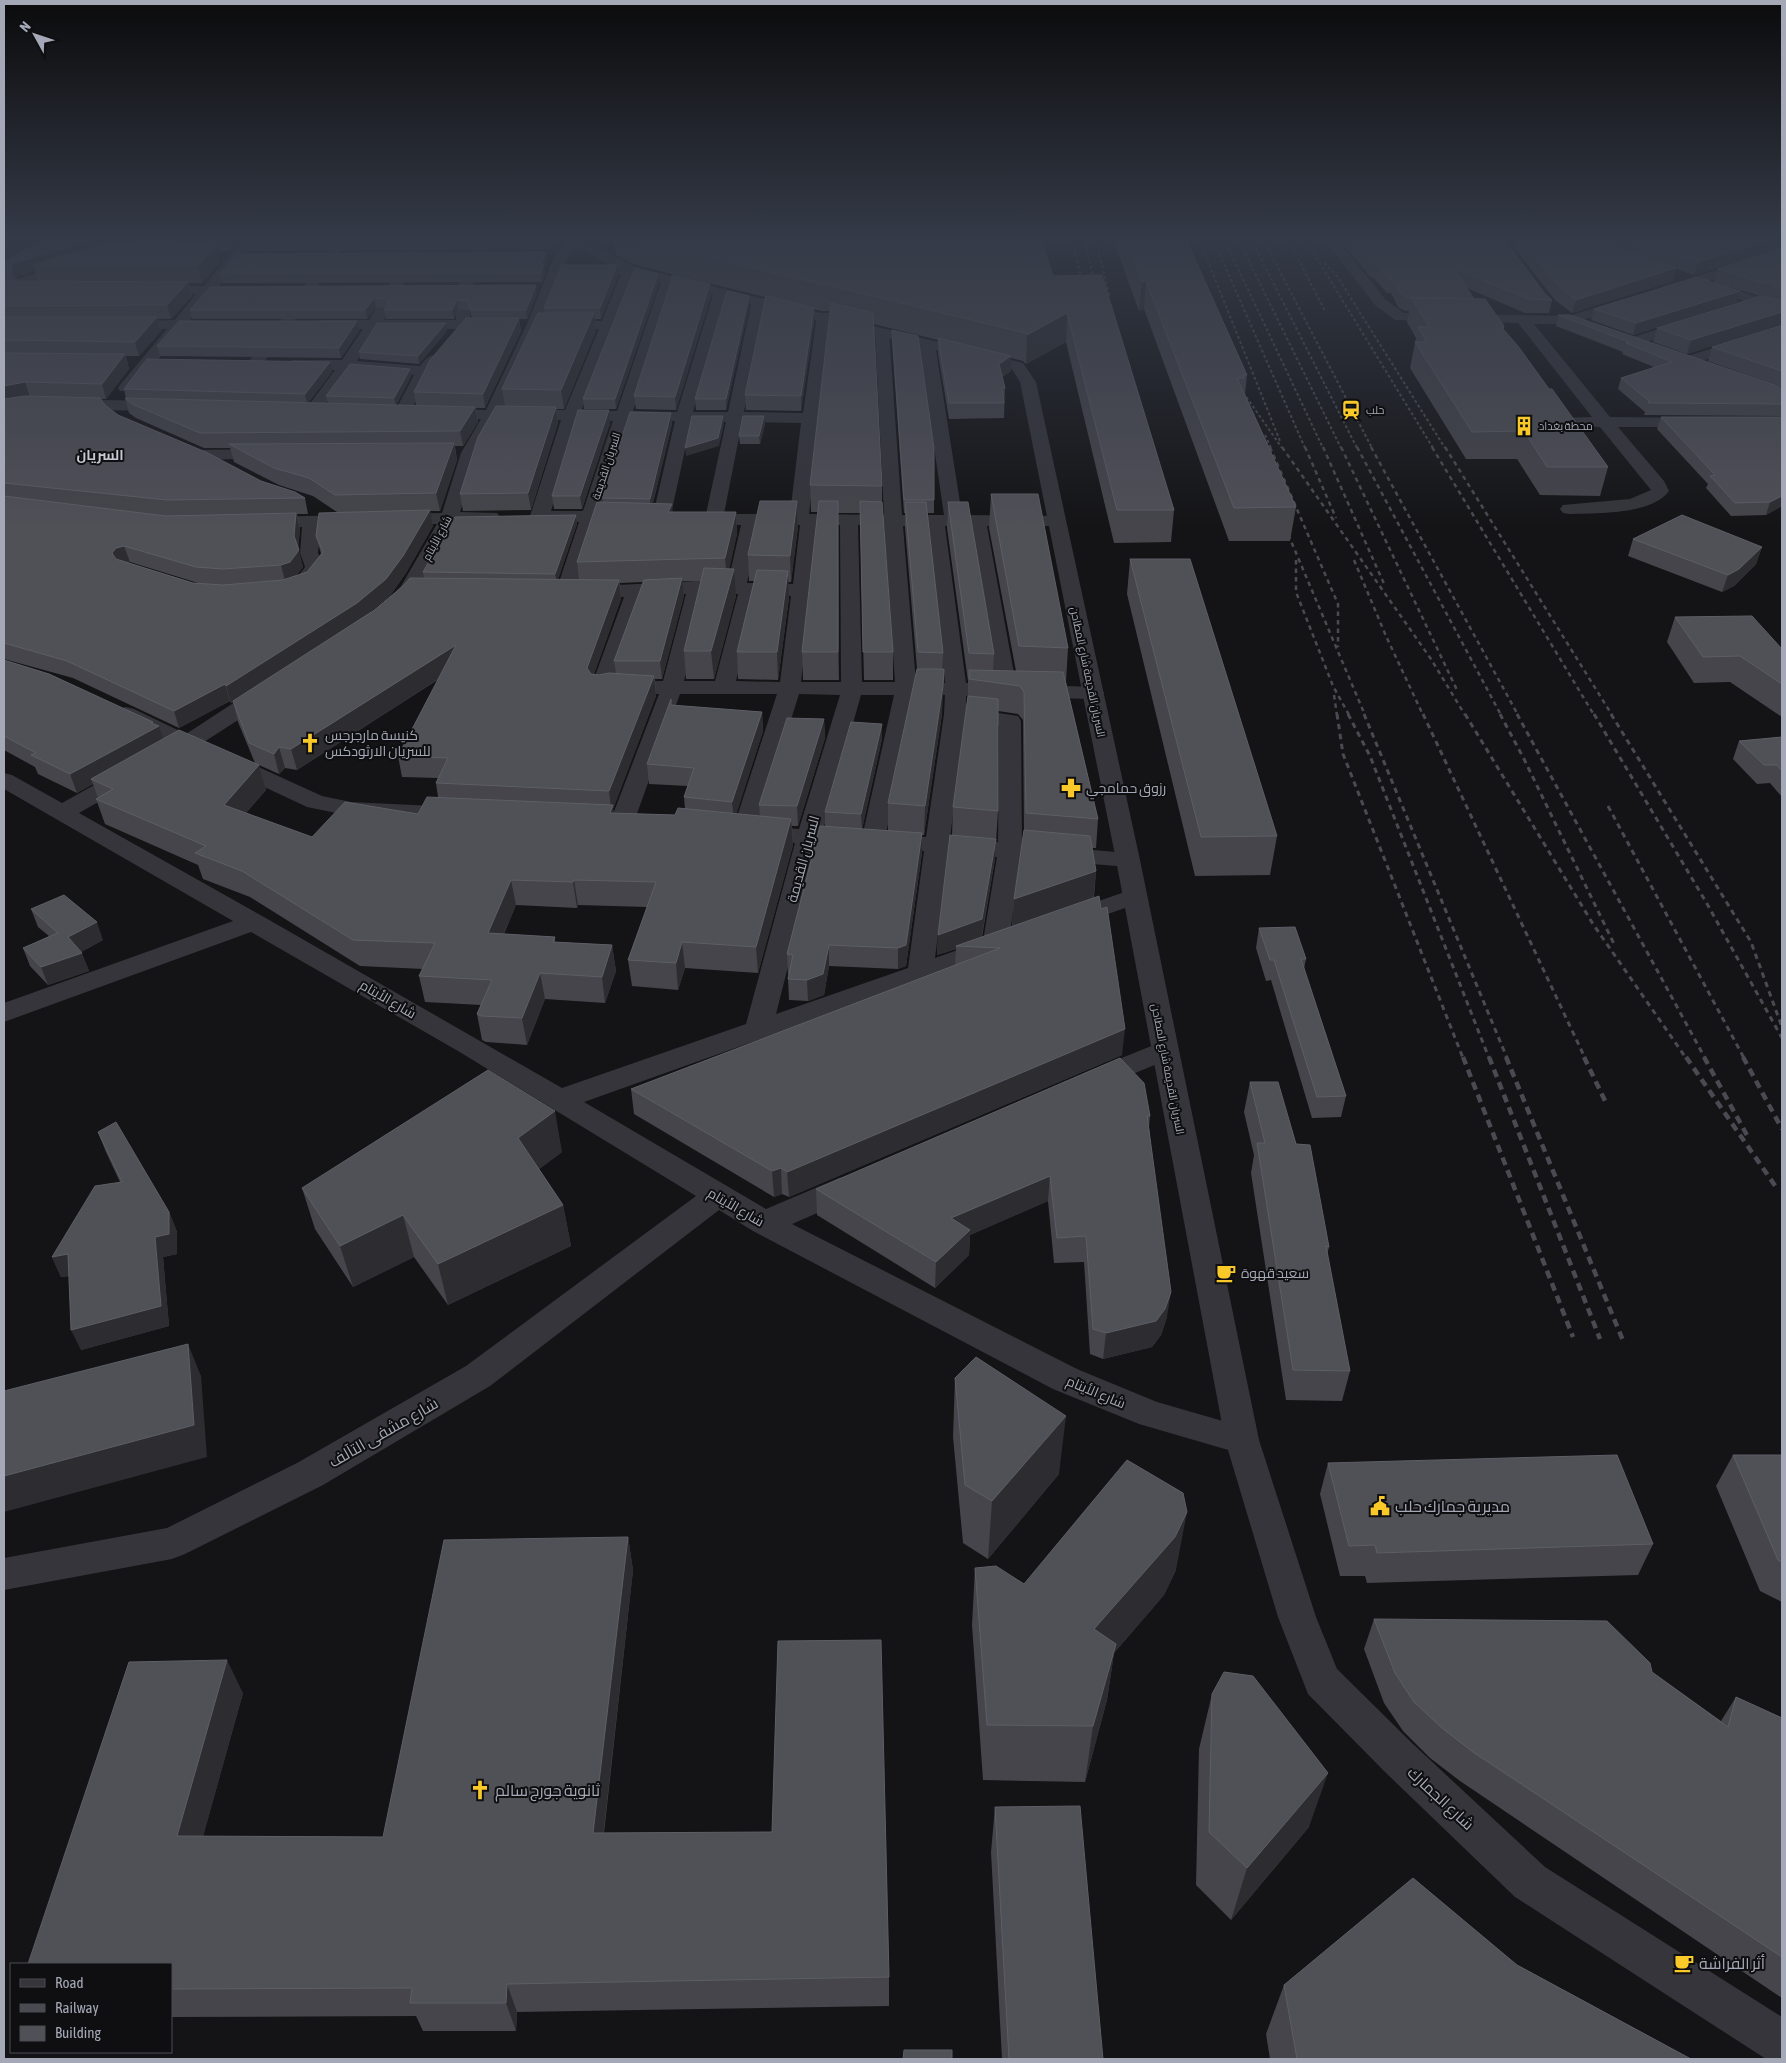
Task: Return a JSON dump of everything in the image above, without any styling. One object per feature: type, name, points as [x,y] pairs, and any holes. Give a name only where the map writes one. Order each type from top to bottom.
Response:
[{"type":"street","points":[[112,405],[144,363],[170,335]]},
{"type":"street","points":[[228,400],[276,335]]},
{"type":"street","points":[[314,409],[367,335]]},
{"type":"street","points":[[402,414],[424,371],[454,335]]},
{"type":"street","name":"شارع الأيتام","points":[[377,619],[398,601],[419,589],[450,518],[460,453],[492,415],[529,335]]},
{"type":"street","points":[[525,516],[571,416],[605,335]]},
{"type":"street","points":[[622,416],[649,335]]},
{"type":"street","points":[[661,519],[684,416],[708,335]]},
{"type":"street","points":[[714,519],[752,335]]},
{"type":"street","points":[[821,335],[810,418],[802,590],[790,688],[732,831],[939,844],[1128,860]]},
{"type":"street","points":[[873,840],[906,689],[893,521],[882,335]]},
{"type":"street","name":"السريان القديمة شارع المطاحن","points":[[894,335],[1018,366],[1028,382],[1128,860],[1133,897],[1242,1440]]},
{"type":"street","points":[[1535,335],[1658,484],[1660,491],[1654,497],[1642,501],[1569,508]]},
{"type":"street","points":[[1632,342],[1653,335]]},
{"type":"street","points":[[1713,370],[1682,359],[1764,335]]},
{"type":"street","points":[[1615,336],[1659,351]]},
{"type":"street","points":[[920,973],[939,844],[955,714],[956,689],[945,520],[927,344]]},
{"type":"street","points":[[1527,348],[1545,347]]},
{"type":"street","points":[[127,363],[163,363]]},
{"type":"street","points":[[236,364],[347,365],[424,371]]},
{"type":"street","points":[[4,408],[30,404],[177,406]]},
{"type":"street","points":[[112,405],[117,416],[123,420]]},
{"type":"street","points":[[1554,408],[1576,438]]},
{"type":"street","points":[[296,409],[334,410]]},
{"type":"street","name":"السريان القديمة","points":[[383,412],[402,414],[810,418]]},
{"type":"street","name":"السريان القديمة","points":[[566,591],[622,416]]},
{"type":"street","points":[[1565,422],[1713,422]]},
{"type":"street","points":[[181,448],[234,471]]},
{"type":"street","points":[[198,455],[285,454]]},
{"type":"street","points":[[1609,488],[1620,504]]},
{"type":"street","points":[[273,589],[287,589],[302,584],[315,567],[310,553],[309,511]]},
{"type":"street","name":"السريان القديمة","points":[[246,522],[309,511],[333,520],[589,516],[661,519],[1056,521]]},
{"type":"street","points":[[724,688],[743,588],[752,519]]},
{"type":"street","name":"السريان القديمة","points":[[758,1030],[809,836],[852,688],[849,520]]},
{"type":"street","points":[[977,521],[1007,691]]},
{"type":"street","points":[[547,591],[636,591],[697,587],[802,590]]},
{"type":"street","points":[[648,823],[613,822],[672,687],[697,587]]},
{"type":"street","points":[[636,591],[611,687],[956,689],[1093,693]]},
{"type":"street","points":[[60,813],[189,742],[279,684]]},
{"type":"street","points":[[108,705],[315,802],[351,809],[475,815]]},
{"type":"street","points":[[955,714],[1010,721],[1010,850],[995,946]]},
{"type":"street","name":"شارع الأيتام","points":[[4,780],[255,922],[560,1100],[764,1224],[1089,1390],[1150,1415],[1242,1440]]},
{"type":"street","points":[[560,1100],[1133,897]]},
{"type":"street","points":[[4,1013],[255,922]]},
{"type":"street","points":[[1074,1089],[1164,1050]]},
{"type":"street","points":[[764,1224],[874,1176]]},
{"type":"street","name":"شارع مشفى التآلف","points":[[4,1574],[172,1543],[310,1474],[478,1376],[717,1196]]},
{"type":"street","name":"شارع الجمارك","points":[[1242,1440],[1297,1617],[1322,1681],[1398,1758],[1530,1882],[1782,2043]]},
{"type":"building","points":[[4,335],[141,335],[135,342],[4,340]]},
{"type":"building","points":[[166,335],[347,335],[339,348],[157,346]]},
{"type":"building","points":[[369,335],[436,335],[418,356],[359,352]]},
{"type":"building","points":[[451,335],[511,335],[483,394],[414,392],[430,360]]},
{"type":"building","points":[[527,335],[584,335],[561,390],[502,389]]},
{"type":"building","points":[[608,335],[637,335],[615,399],[583,399]]},
{"type":"building","points":[[654,335],[694,335],[675,397],[634,396]]},
{"type":"building","points":[[714,335],[740,335],[726,399],[695,399]]},
{"type":"building","points":[[758,335],[810,335],[801,396],[745,395]]},
{"type":"building","points":[[827,335],[874,335],[882,486],[810,485]]},
{"type":"building","points":[[892,335],[918,336],[934,448],[934,500],[904,500]]},
{"type":"building","points":[[1073,335],[1120,335],[1174,510],[1117,510]]},
{"type":"building","points":[[1167,335],[1229,335],[1247,375],[1243,375],[1244,378],[1237,378],[1296,507],[1234,508]]},
{"type":"building","points":[[1423,335],[1509,335],[1549,389],[1552,389],[1608,467],[1547,467],[1524,431],[1472,432],[1415,342],[1427,342]]},
{"type":"building","points":[[1611,335],[1629,335],[1775,385],[1782,388],[1782,404],[1648,403],[1649,401],[1621,378],[1672,362],[1626,343],[1629,342]]},
{"type":"building","points":[[1678,335],[1706,335],[1691,340]]},
{"type":"building","points":[[1749,335],[1782,335],[1782,371],[1712,347]]},
{"type":"building","points":[[938,338],[1011,356],[999,364],[1005,388],[1002,388],[1004,403],[949,403]]},
{"type":"building","points":[[4,353],[125,354],[102,384],[25,382],[4,386]]},
{"type":"building","points":[[147,359],[330,362],[305,394],[124,389]]},
{"type":"building","points":[[350,364],[410,369],[394,398],[326,396]]},
{"type":"building","points":[[25,396],[100,398],[105,405],[118,415],[208,453],[261,481],[295,492],[305,498],[167,500],[4,483],[4,399]]},
{"type":"building","points":[[125,398],[475,407],[460,431],[200,433],[132,404]]},
{"type":"building","points":[[496,406],[556,407],[528,493],[460,494],[478,437]]},
{"type":"building","points":[[578,410],[609,410],[580,496],[552,496]]},
{"type":"building","points":[[630,412],[671,413],[650,499],[602,498]]},
{"type":"building","points":[[692,416],[723,416],[718,438],[685,448]]},
{"type":"building","points":[[743,416],[764,416],[759,436],[739,436]]},
{"type":"building","points":[[1661,417],[1782,417],[1782,496],[1770,502],[1735,503],[1710,476],[1715,475]]},
{"type":"building","points":[[454,443],[436,493],[335,495],[309,478],[274,468],[229,444]]},
{"type":"building","points":[[991,494],[1038,494],[1068,648],[1019,646]]},
{"type":"building","points":[[4,496],[166,516],[296,513],[294,536],[299,550],[290,562],[281,565],[223,569],[196,567],[124,546],[116,548],[112,553],[116,559],[193,583],[223,585],[283,580],[307,572],[323,552],[316,536],[319,513],[430,510],[403,556],[386,579],[357,603],[226,686],[225,684],[174,711],[67,661],[4,643]]},
{"type":"building","points":[[760,501],[797,501],[790,556],[748,555]]},
{"type":"building","points":[[819,501],[838,501],[838,652],[802,652]]},
{"type":"building","points":[[860,501],[882,502],[893,652],[863,652]]},
{"type":"building","points":[[597,502],[672,504],[668,512],[736,512],[725,558],[577,562]]},
{"type":"building","points":[[905,502],[926,502],[943,653],[918,652]]},
{"type":"building","points":[[948,502],[968,502],[994,654],[969,653]]},
{"type":"building","points":[[576,515],[555,574],[423,572],[455,517]]},
{"type":"building","points":[[1682,515],[1762,547],[1739,569],[1728,575],[1633,539]]},
{"type":"building","points":[[1130,559],[1190,559],[1277,836],[1201,837]]},
{"type":"building","points":[[704,568],[734,569],[711,651],[684,651]]},
{"type":"building","points":[[757,570],[788,571],[777,652],[737,652]]},
{"type":"building","points":[[410,578],[619,580],[587,668],[591,674],[599,675],[609,673],[654,676],[609,791],[436,783],[448,758],[398,756],[456,645],[291,749],[279,747],[274,754],[249,743],[233,701],[373,611]]},
{"type":"building","points":[[682,578],[660,661],[614,661],[644,580]]},
{"type":"building","points":[[1752,616],[1782,649],[1782,684],[1740,656],[1703,657],[1675,617]]},
{"type":"building","points":[[4,660],[49,674],[159,726],[70,774],[31,755],[36,753],[4,736]]},
{"type":"building","points":[[917,669],[944,669],[925,806],[888,803]]},
{"type":"building","points":[[969,670],[1063,672],[1098,819],[1026,813],[1024,692],[1020,686],[969,679]]},
{"type":"building","points":[[968,696],[998,699],[998,811],[953,807]]},
{"type":"building","points":[[671,699],[671,705],[762,712],[732,802],[684,797],[694,768],[647,764]]},
{"type":"building","points":[[787,718],[824,719],[797,806],[759,805]]},
{"type":"building","points":[[851,722],[882,724],[861,814],[825,812]]},
{"type":"building","points":[[179,730],[259,765],[224,805],[312,837],[345,802],[418,814],[427,797],[613,805],[610,813],[675,815],[678,808],[791,819],[756,947],[682,942],[676,963],[628,960],[656,882],[511,880],[488,933],[555,937],[553,942],[612,945],[602,977],[540,973],[522,1018],[481,1016],[477,1014],[492,980],[419,976],[435,943],[353,940],[242,871],[195,853],[206,846],[96,799],[113,789],[91,779]]},
{"type":"building","points":[[1782,737],[1782,771],[1777,765],[1764,765],[1739,741]]},
{"type":"building","points":[[820,826],[922,833],[906,945],[898,948],[829,945],[823,974],[807,980],[788,979],[793,955],[787,954]]},
{"type":"building","points":[[1024,830],[1090,836],[1096,871],[1014,899]]},
{"type":"building","points":[[950,835],[996,839],[982,919],[938,935]]},
{"type":"building","points":[[64,895],[97,922],[68,937],[82,953],[41,967],[23,948],[58,933],[31,909]]},
{"type":"building","points":[[1099,896],[1101,909],[1107,907],[1125,1029],[787,1172],[781,1168],[772,1171],[631,1089],[1000,948],[956,946]]},
{"type":"building","points":[[1295,927],[1306,959],[1301,959],[1346,1096],[1317,1097],[1274,960],[1270,960],[1259,928]]},
{"type":"building","points":[[1120,1058],[1144,1083],[1150,1116],[1147,1116],[1171,1292],[1165,1309],[1156,1321],[1106,1333],[1093,1329],[1086,1236],[1057,1238],[1050,1176],[951,1218],[970,1230],[936,1262],[816,1189]]},
{"type":"building","points":[[488,1070],[555,1111],[518,1138],[563,1205],[438,1264],[403,1215],[340,1246],[302,1188]]},
{"type":"building","points":[[1250,1082],[1278,1082],[1296,1144],[1310,1145],[1329,1247],[1326,1246],[1350,1371],[1293,1370],[1257,1143],[1265,1143]]},
{"type":"building","points":[[116,1122],[169,1212],[169,1234],[155,1237],[161,1306],[71,1330],[68,1254],[52,1257],[95,1186],[122,1182],[98,1132]]},
{"type":"building","points":[[188,1344],[194,1425],[4,1476],[4,1391]]},
{"type":"building","points":[[976,1357],[1066,1416],[992,1501],[965,1485],[955,1378]]},
{"type":"building","points":[[1617,1455],[1653,1544],[1377,1553],[1375,1545],[1349,1546],[1328,1463]]},
{"type":"building","points":[[1733,1455],[1782,1455],[1782,1562],[1778,1560]]},
{"type":"building","points":[[1127,1460],[1183,1493],[1187,1512],[1175,1537],[1094,1629],[1116,1644],[1093,1726],[987,1725],[975,1568],[996,1566],[1024,1584]]},
{"type":"building","points":[[628,1537],[593,1833],[772,1832],[778,1641],[881,1640],[889,1977],[507,1984],[506,2003],[410,2003],[412,1988],[172,1989],[172,1963],[28,1963],[129,1662],[227,1660],[177,1836],[383,1837],[444,1540]]},
{"type":"building","points":[[1374,1619],[1607,1621],[1650,1663],[1652,1672],[1728,1727],[1736,1697],[1782,1718],[1782,1957],[1473,1752],[1442,1728],[1414,1702],[1395,1673]]},
{"type":"building","points":[[1224,1672],[1253,1676],[1328,1773],[1247,1868],[1209,1832],[1212,1694]]},
{"type":"building","points":[[1080,1806],[1103,2059],[1009,2059],[995,1807]]},
{"type":"building","points":[[1413,1878],[1517,1965],[1691,2059],[1297,2059],[1284,1985]]},
{"type":"building","points":[[904,2050],[952,2050],[952,2059],[903,2059]]},
{"type":"railway","points":[[1238,335],[1280,441]]},
{"type":"railway","points":[[1255,335],[1305,448]]},
{"type":"railway","points":[[1270,335],[1323,448]]},
{"type":"railway","points":[[1285,335],[1341,448]]},
{"type":"railway","points":[[1300,335],[1357,448]]},
{"type":"railway","points":[[1313,335],[1372,448]]},
{"type":"railway","points":[[1364,335],[1433,448]]},
{"type":"railway","points":[[1374,335],[1445,448]]},
{"type":"railway","points":[[1240,388],[1282,448]]},
{"type":"railway","points":[[1265,435],[1271,448]]},
{"type":"railway","points":[[1270,447],[1338,604],[1338,647]]},
{"type":"railway","points":[[1282,447],[1431,659],[1465,715]]},
{"type":"railway","points":[[1305,447],[1336,518]]},
{"type":"railway","points":[[1323,447],[1385,586]]},
{"type":"railway","points":[[1341,447],[1457,690]]},
{"type":"railway","points":[[1357,447],[1501,715]]},
{"type":"railway","points":[[1371,447],[1518,715]]},
{"type":"railway","points":[[1432,447],[1594,715]]},
{"type":"railway","points":[[1445,447],[1612,715]]},
{"type":"railway","points":[[1285,527],[1365,715]]},
{"type":"railway","points":[[1296,560],[1296,592],[1333,686],[1349,715]]},
{"type":"railway","points":[[1354,560],[1386,636],[1423,715]]},
{"type":"railway","points":[[1334,695],[1337,715]]},
{"type":"railway","points":[[1337,714],[1343,754],[1463,1058]]},
{"type":"railway","points":[[1348,714],[1370,756],[1489,1058]]},
{"type":"railway","points":[[1364,714],[1507,1058]]},
{"type":"railway","points":[[1423,714],[1585,1058]]},
{"type":"railway","points":[[1465,714],[1593,924],[1686,1058]]},
{"type":"railway","points":[[1500,714],[1524,759],[1615,946]]},
{"type":"railway","points":[[1517,714],[1705,1058]]},
{"type":"railway","points":[[1594,714],[1706,902],[1782,1038]]},
{"type":"railway","points":[[1611,714],[1751,942],[1782,1027]]},
{"type":"railway","points":[[1608,806],[1744,1058]]},
{"type":"railway","points":[[1463,1057],[1573,1337]]},
{"type":"railway","points":[[1489,1057],[1600,1339]]},
{"type":"railway","points":[[1506,1057],[1624,1343]]},
{"type":"railway","points":[[1584,1057],[1607,1105]]},
{"type":"railway","points":[[1686,1057],[1776,1187]]},
{"type":"railway","points":[[1704,1057],[1748,1137]]},
{"type":"railway","points":[[1743,1057],[1782,1129]]},
{"type":"place","name":"حلب","points":[[1351,410]]},
{"type":"place","name":"محطة بغداد","points":[[1524,426]]},
{"type":"place","name":"كنيسة مارجرجس للسريان الارثودكس","points":[[310,743]]},
{"type":"place","name":"رزوق حمامجي","points":[[1071,788]]},
{"type":"place","name":"سعيد قهوة","points":[[1226,1273]]},
{"type":"place","name":"مديرية جمارك حلب","points":[[1380,1506]]},
{"type":"place","name":"ثانوية جورج سالم","points":[[480,1790]]},
{"type":"place","name":"أثر الفراشة","points":[[1684,1963]]},
{"type":"district","name":"السريان","points":[[100,455]]}]
